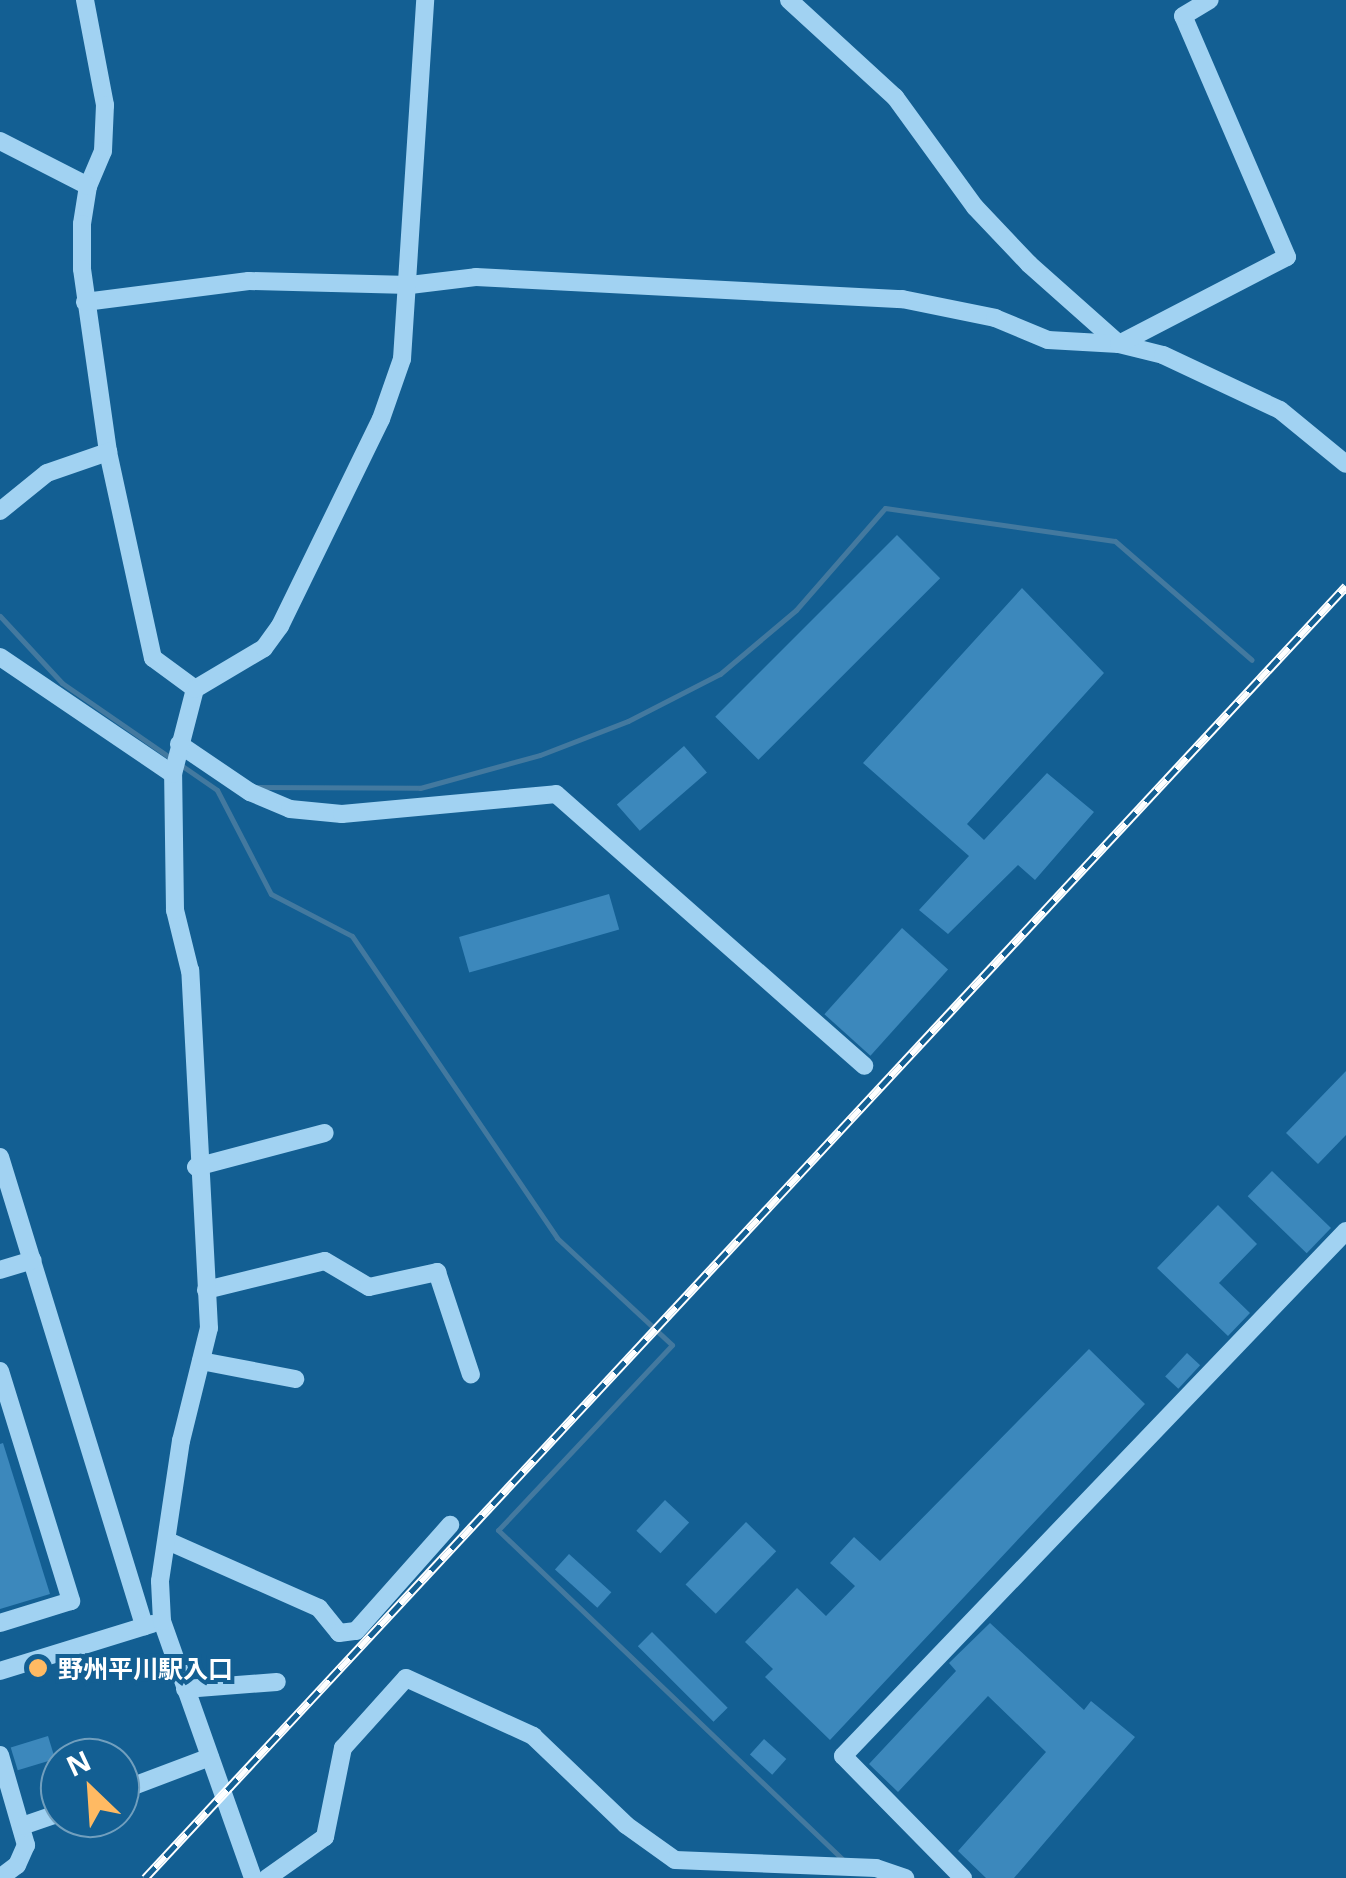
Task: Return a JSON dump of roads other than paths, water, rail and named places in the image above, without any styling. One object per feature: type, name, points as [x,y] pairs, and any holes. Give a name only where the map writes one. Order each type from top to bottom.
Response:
[{"type":"street","points":[[84,0],[105,105],[103,151],[88,186],[85,302],[108,452],[154,658],[195,689]]},
{"type":"street","points":[[153,1624],[170,1542],[181,1441],[210,1328],[196,1167],[190,971],[175,910],[173,774],[195,689],[264,648],[301,587],[382,419],[402,359],[410,285],[425,0]]},
{"type":"street","points":[[789,0],[895,97],[975,206],[1029,264],[1119,344]]},
{"type":"street","points":[[1119,344],[1287,257],[1183,16],[1210,0]]},
{"type":"street","points":[[0,141],[88,186]]},
{"type":"street","points":[[85,302],[248,280],[410,285],[541,278],[629,289],[902,299],[996,318],[1048,340],[1119,344],[1163,355],[1280,410],[1346,464]]},
{"type":"street","points":[[0,510],[47,473],[108,452]]},
{"type":"street","points":[[0,657],[173,774]]},
{"type":"street","points":[[179,744],[250,792],[290,809],[342,814],[556,794],[864,1066]]},
{"type":"street","points":[[196,1167],[325,1134]]},
{"type":"street","points":[[0,1157],[153,1624],[185,1689],[254,1878]]},
{"type":"street","points":[[962,1878],[843,1756],[1346,1231]]},
{"type":"street","points":[[0,1270],[32,1260]]},
{"type":"street","points":[[206,1290],[325,1262],[368,1287],[437,1272],[471,1374]]},
{"type":"street","points":[[201,1361],[295,1378]]},
{"type":"street","points":[[0,1371],[71,1601],[0,1624]]},
{"type":"street","points":[[170,1542],[319,1608],[339,1634],[356,1631],[450,1524]]},
{"type":"street","points":[[0,1671],[153,1624]]},
{"type":"street","points":[[266,1878],[325,1837],[343,1748],[406,1678],[534,1736],[677,1869],[876,1868],[905,1878]]},
{"type":"street","points":[[185,1689],[276,1682]]},
{"type":"street","points":[[0,1755],[26,1845],[16,1866],[0,1878]]},
{"type":"street","points":[[140,1783],[210,1757]]},
{"type":"street","points":[[22,1826],[40,1820]]},
{"type":"waterway","points":[[255,787],[420,788],[540,755],[628,721],[720,674],[796,610],[885,508],[1115,541],[1252,660]]},
{"type":"waterway","points":[[0,616],[62,683],[217,790],[271,894],[352,936],[557,1238],[672,1345],[498,1530],[847,1863]]},
{"type":"railway","points":[[145,1878],[1346,586]]},
{"type":"place","name":"野州平川駅入口","points":[[38,1668]]}]
